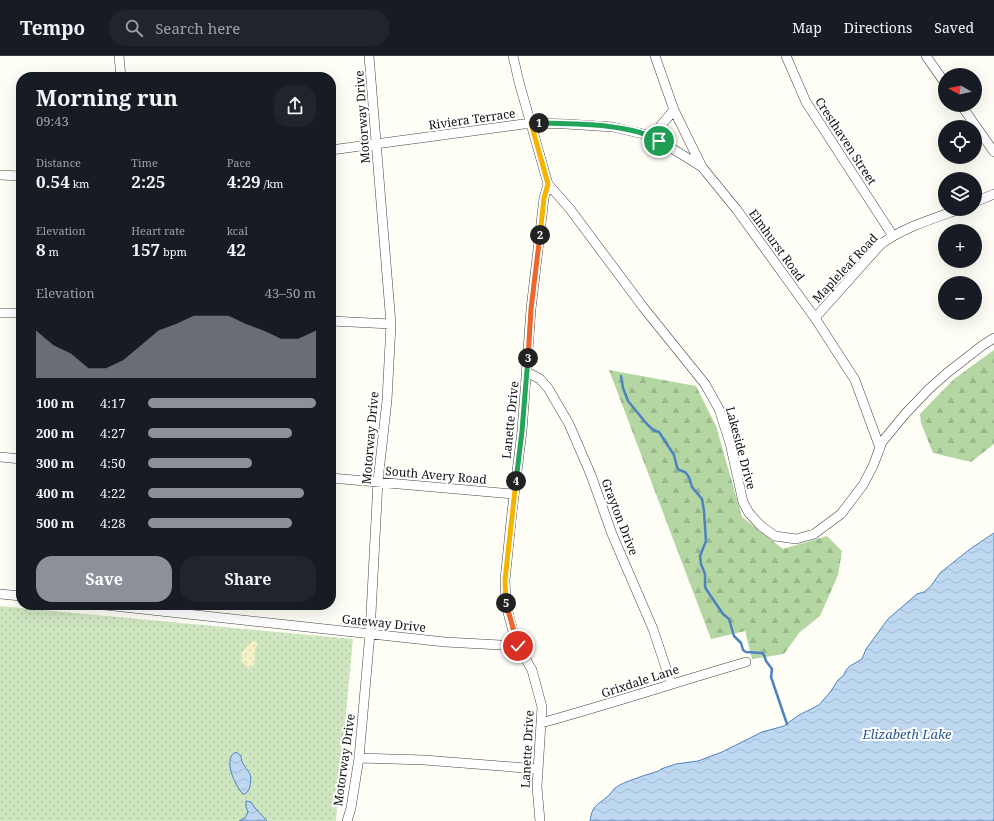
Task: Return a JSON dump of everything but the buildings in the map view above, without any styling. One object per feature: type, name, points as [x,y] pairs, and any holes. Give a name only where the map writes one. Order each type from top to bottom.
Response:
[{"type":"street","points":[[119,56],[121,72]]},
{"type":"street","name":"Motorway Drive","points":[[347,821],[351,808],[359,758],[370,633],[378,481],[386,400],[391,324],[370,56]]},
{"type":"street","name":"Lakeside Drive","points":[[514,56],[518,82],[548,184],[570,209],[643,308],[705,384],[719,409],[730,443],[743,502],[749,514],[761,526],[775,536],[796,539],[814,534],[841,514],[862,486],[873,466],[882,442],[906,413],[929,389],[994,338]]},
{"type":"street","name":"Elmhurst Road","points":[[655,56],[674,110],[702,167],[737,210],[815,318],[855,380],[880,448]]},
{"type":"street","name":"Cresthaven Street","points":[[786,56],[806,102],[893,236]]},
{"type":"street","points":[[926,56],[938,73]]},
{"type":"street","points":[[652,136],[674,110]]},
{"type":"street","points":[[966,112],[994,152]]},
{"type":"street","name":"Riviera Terrace","points":[[336,149],[531,123],[613,127],[652,136],[702,167]]},
{"type":"street","points":[[0,175],[16,176]]},
{"type":"street","name":"Lanette Drive","points":[[540,821],[537,787],[542,707],[532,670],[518,646],[506,605],[505,580],[522,431],[531,309],[544,198],[548,184]]},
{"type":"street","points":[[982,199],[994,194]]},
{"type":"street","name":"Mapleleaf Road","points":[[815,318],[881,244],[912,226],[940,216]]},
{"type":"street","points":[[0,313],[16,313]]},
{"type":"street","points":[[336,321],[391,324]]},
{"type":"street","name":"Grayton Drive","points":[[527,372],[540,378],[548,388],[569,424],[591,475],[612,534],[653,629],[671,683]]},
{"type":"street","points":[[0,457],[16,459]]},
{"type":"street","name":"South Avery Road","points":[[336,478],[514,494]]},
{"type":"street","points":[[0,594],[16,596]]},
{"type":"street","name":"Gateway Drive","points":[[152,610],[445,642],[518,646]]},
{"type":"street","name":"Grixdale Lane","points":[[541,723],[604,706],[671,683],[746,662]]},
{"type":"street","points":[[359,758],[424,760],[538,769]]},
{"type":"green space","points":[[994,350],[994,444],[971,462],[933,453],[921,423],[920,414],[954,379]]},
{"type":"green space","points":[[609,370],[696,386],[716,426],[742,517],[783,549],[827,536],[842,551],[838,575],[820,616],[799,633],[784,654],[752,659],[745,631],[711,639]]},
{"type":"green space","points":[[0,606],[16,607],[16,610],[43,610],[353,639],[336,821],[0,821]]},
{"type":"sand","points":[[255,641],[258,644],[255,650],[255,663],[248,668],[241,660],[241,653],[251,642]]},
{"type":"water","name":"Elizabeth Lake","points":[[994,533],[994,821],[590,821],[595,807],[618,786],[676,764],[698,761],[722,752],[762,732],[784,726],[799,715],[819,705],[838,680],[844,675],[846,670],[862,659],[866,649],[888,619],[917,594],[924,592],[931,586],[940,573],[970,549]]},
{"type":"water","points":[[236,752],[241,756],[243,764],[249,773],[251,780],[248,792],[245,794],[243,794],[240,790],[231,772],[230,760],[232,755]]},
{"type":"water","points":[[246,801],[251,802],[267,821],[239,821],[245,818],[248,812]]},
{"type":"waterway","points":[[621,376],[623,388],[628,401],[646,423],[653,430],[659,432],[674,455],[677,467],[679,470],[685,472],[689,477],[692,487],[702,499],[706,541],[700,556],[705,574],[706,589],[723,614],[729,619],[734,636],[741,643],[743,650],[746,652],[762,653],[764,655],[766,661],[772,669],[771,677],[787,724]]},
{"type":"route","points":[[518,646],[506,605],[505,580],[522,431],[531,309],[544,198],[548,184],[531,123],[613,127],[652,136],[659,141]]}]
